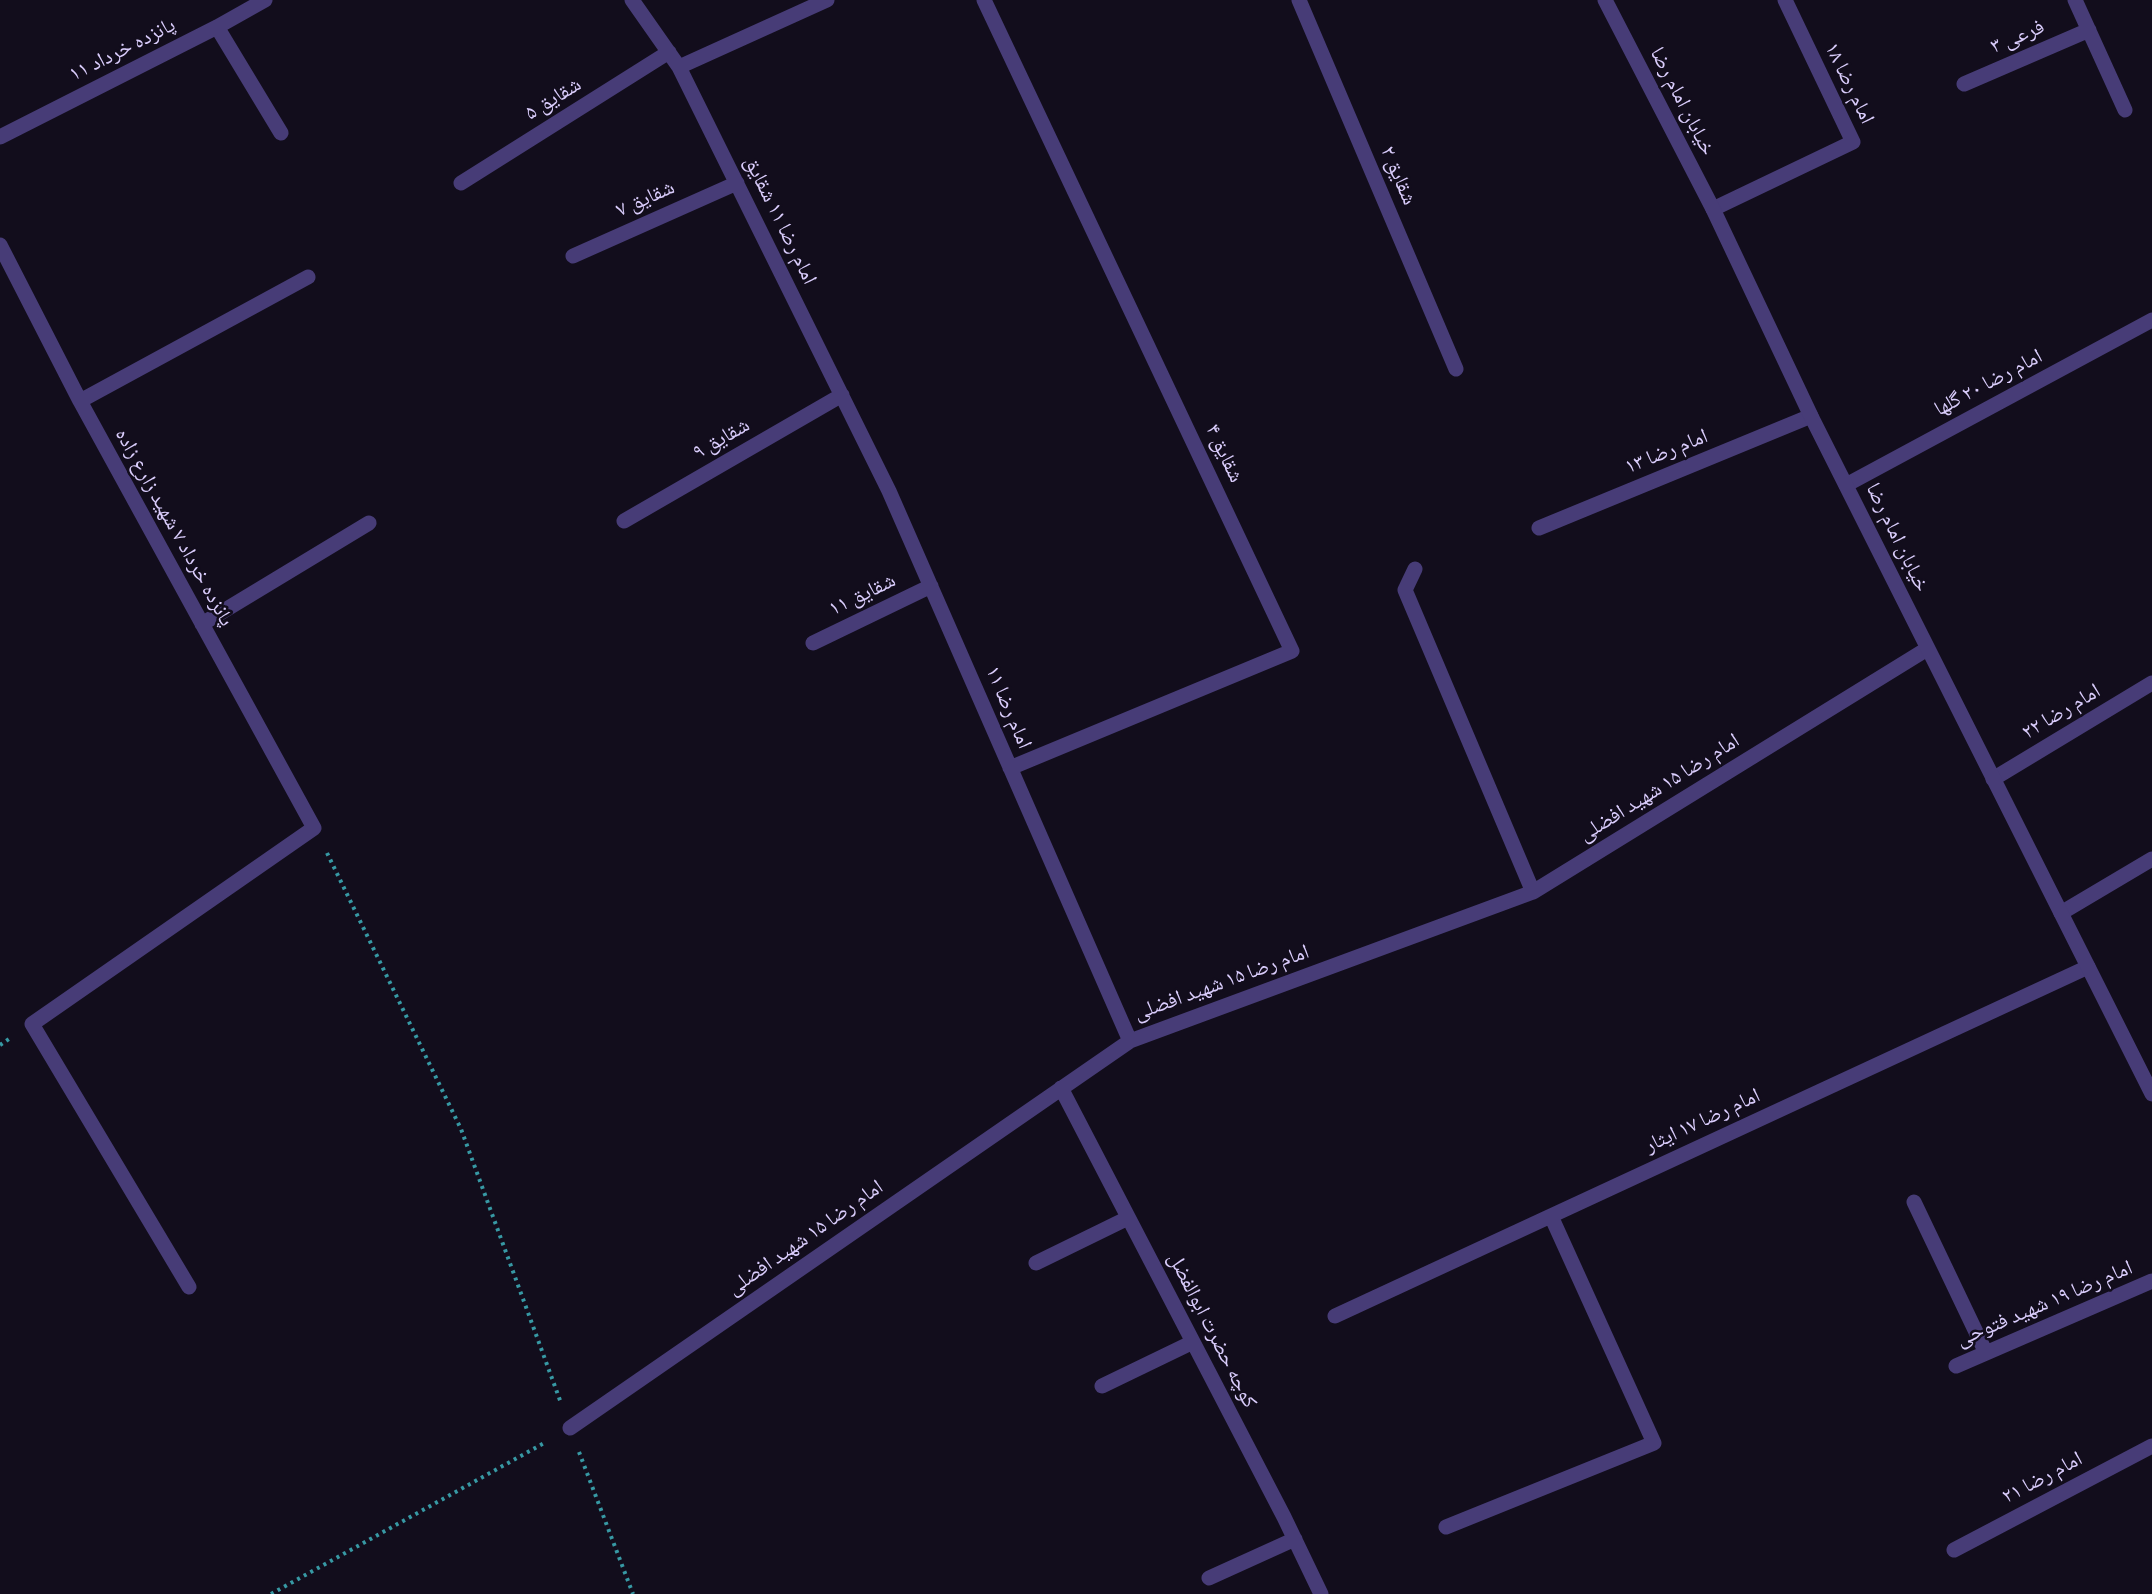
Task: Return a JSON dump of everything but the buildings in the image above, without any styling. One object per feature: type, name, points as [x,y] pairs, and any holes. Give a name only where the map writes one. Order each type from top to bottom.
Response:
[{"type":"street","name":"پانزده خرداد ۱۱","points":[[0,137],[217,27],[265,0]]},
{"type":"street","name":"امام رضا ۱۱ شقایق","points":[[632,0],[679,67],[842,395]]},
{"type":"street","points":[[679,67],[827,0]]},
{"type":"street","name":"شقایق ۴","points":[[984,0],[1292,651],[1010,768]]},
{"type":"street","name":"شقایق ۲","points":[[1299,0],[1456,369]]},
{"type":"street","name":"خیابان امام رضا","points":[[1605,0],[1713,209],[1811,417],[2152,1094]]},
{"type":"street","name":"امام رضا ۱۸","points":[[1713,209],[1853,142],[1785,0]]},
{"type":"street","points":[[2075,0],[2125,110]]},
{"type":"street","points":[[217,27],[281,133]]},
{"type":"street","name":"فرعی ۳","points":[[1964,84],[2089,30]]},
{"type":"street","name":"شقایق ۵","points":[[461,183],[669,52]]},
{"type":"street","name":"شقایق ۷","points":[[573,256],[737,183]]},
{"type":"street","name":"پانزده خرداد ۷ شهید زارع زاده","points":[[0,245],[80,401],[314,828]]},
{"type":"street","points":[[80,401],[308,277]]},
{"type":"street","name":"امام رضا ۲۰ گلها","points":[[1846,485],[2152,320]]},
{"type":"street","name":"امام رضا ۱۱","points":[[842,395],[890,491],[1130,1041]]},
{"type":"street","name":"شقایق ۹","points":[[624,522],[842,395]]},
{"type":"street","name":"امام رضا ۱۳","points":[[1539,528],[1811,417]]},
{"type":"street","points":[[202,624],[369,523]]},
{"type":"street","points":[[1416,568],[1405,590],[1533,892]]},
{"type":"street","name":"شقایق ۱۱","points":[[813,643],[931,586]]},
{"type":"street","name":"امام رضا ۱۵ شهید افضلی","points":[[570,1428],[1130,1041],[1533,892],[1927,649]]},
{"type":"street","name":"امام رضا ۲۲","points":[[1993,778],[2152,683]]},
{"type":"street","points":[[189,1287],[32,1023],[314,828]]},
{"type":"street","points":[[2061,914],[2152,859]]},
{"type":"street","name":"امام رضا ۱۷ ایثار","points":[[1335,1316],[2088,967]]},
{"type":"street","name":"کوچه حضرت ابوالفضل","points":[[1061,1088],[1295,1539],[1321,1594]]},
{"type":"street","points":[[1914,1202],[1986,1353]]},
{"type":"street","points":[[1446,1527],[1654,1443],[1551,1216]]},
{"type":"street","points":[[1036,1263],[1128,1218]]},
{"type":"street","name":"امام رضا ۱۹ شهید فتوحی","points":[[1956,1366],[2152,1281]]},
{"type":"street","points":[[1102,1386],[1193,1342]]},
{"type":"street","name":"امام رضا ۲۱","points":[[1954,1550],[2152,1446]]},
{"type":"street","points":[[1209,1578],[1295,1539]]},
{"type":"path","points":[[314,828],[461,1129],[633,1594]]},
{"type":"path","points":[[271,1594],[570,1428]]}]
